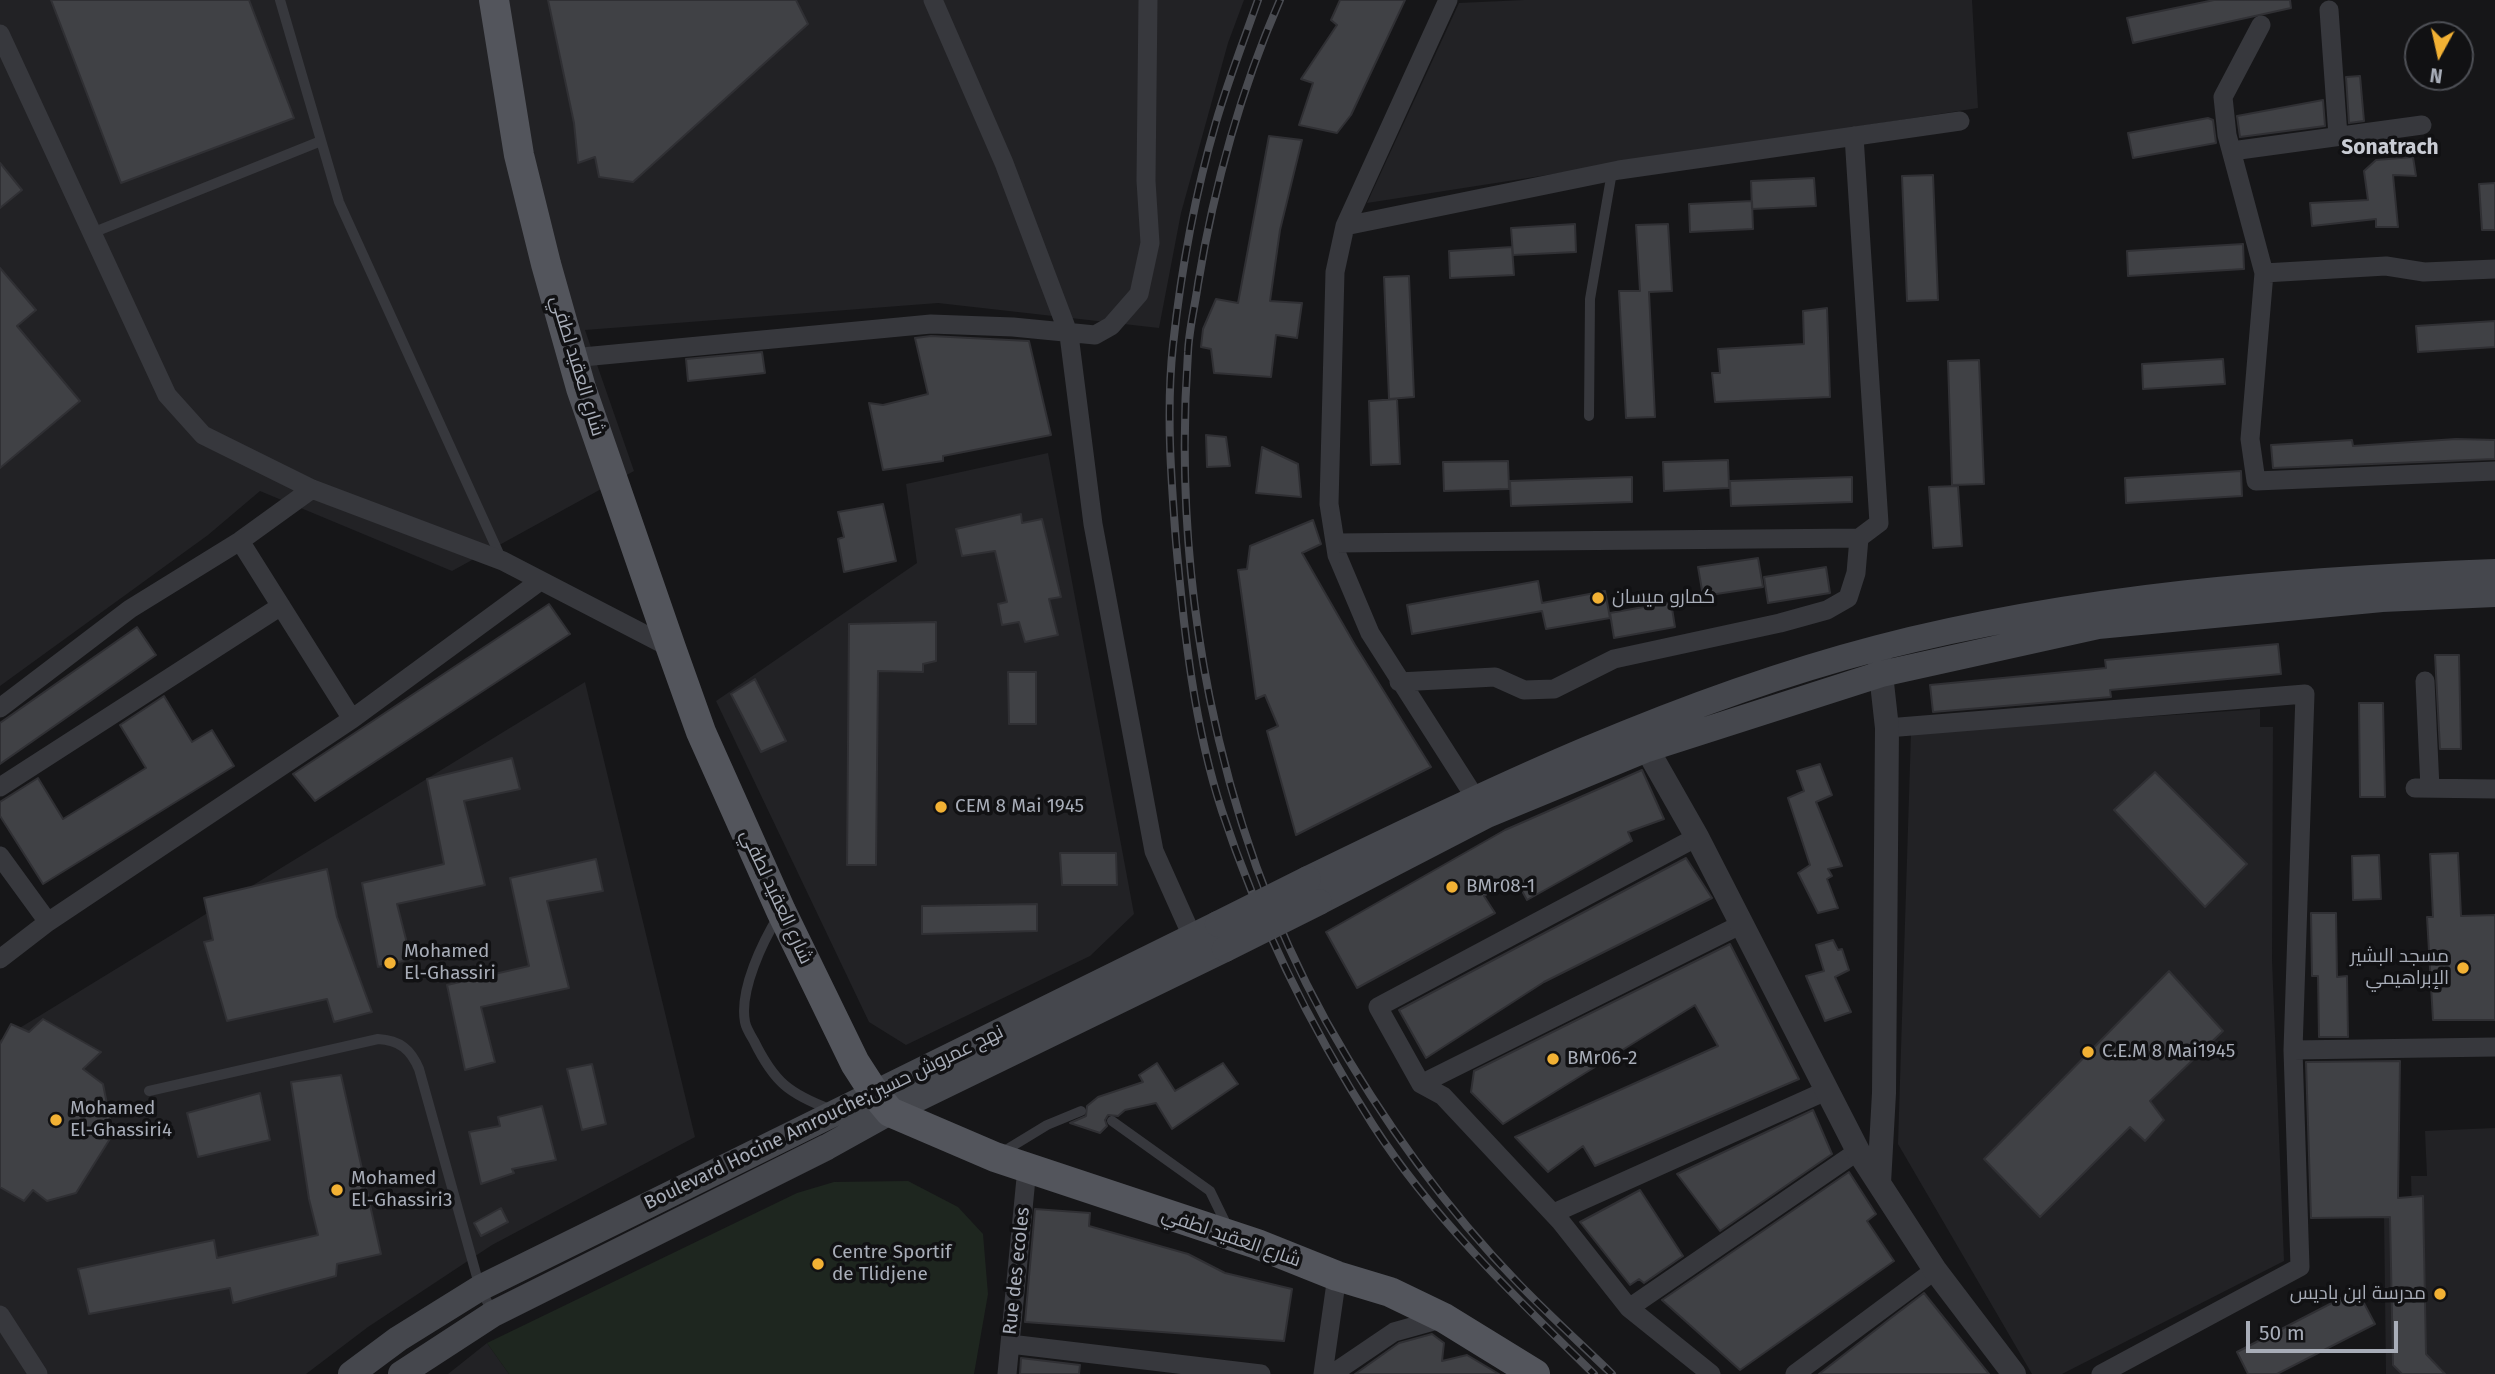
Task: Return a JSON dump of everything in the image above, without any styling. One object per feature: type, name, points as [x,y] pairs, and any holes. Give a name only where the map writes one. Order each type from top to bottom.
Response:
[{"type":"main road","name":"شارع العقيد لطفي","points":[[494,0],[519,155],[572,358],[671,648],[701,732],[781,911],[855,1063],[882,1103],[995,1157],[1232,1238],[1257,1244],[1337,1276],[1390,1292],[1444,1318],[1533,1373]]},
{"type":"main road","points":[[1480,807],[1689,708],[1879,648],[2061,611],[2183,592],[2284,583],[2495,572]]},
{"type":"main road","points":[[1480,807],[1647,749],[1881,674],[2098,626],[2368,600],[2495,594]]},
{"type":"main road","name":"Boulevard Hocine Amrouche;نهج عمروش حسين","points":[[401,1374],[493,1314],[827,1147],[882,1103],[1192,936],[1222,937],[1308,879],[1480,807]]},
{"type":"main road","name":"Boulevard Hocine Amrouche;نهج عمروش حسين","points":[[351,1374],[398,1339],[480,1288],[836,1112],[882,1103],[1222,937],[1320,902],[1480,807]]},
{"type":"street","points":[[933,0],[1004,163],[1069,335],[1093,524],[1154,851],[1192,936]]},
{"type":"street","points":[[572,358],[931,324],[1013,327],[1069,335],[1095,335],[1111,326],[1139,295],[1150,243],[1146,180],[1148,0]]},
{"type":"street","points":[[1448,0],[1345,226],[1335,272],[1329,504],[1337,555],[1370,634],[1480,807]]},
{"type":"street","points":[[2329,10],[2338,136]]},
{"type":"street","points":[[2261,25],[2223,97],[2232,151],[2264,273],[2250,439],[2256,481],[2495,471]]},
{"type":"street","points":[[0,34],[167,395],[203,435],[312,489],[503,561],[671,648]]},
{"type":"street","points":[[1345,226],[1612,172],[1960,121]]},
{"type":"street","points":[[2232,151],[2422,125]]},
{"type":"street","points":[[1335,543],[1859,538],[1879,523],[1854,136]]},
{"type":"street","points":[[2264,273],[2386,266],[2424,272],[2495,269]]},
{"type":"street","points":[[0,708],[130,609],[240,541],[312,489]]},
{"type":"street","points":[[1399,682],[1495,677],[1524,690],[1554,688],[1614,659],[1780,623],[1827,610],[1848,598],[1856,573],[1859,538]]},
{"type":"street","points":[[240,541],[352,719]]},
{"type":"street","points":[[0,959],[48,922],[352,719],[540,581]]},
{"type":"street","points":[[0,787],[281,606]]},
{"type":"street","points":[[1879,648],[1887,728],[1884,1093],[1879,1184]]},
{"type":"street","points":[[2425,681],[2422,788],[2495,789]]},
{"type":"street","points":[[1887,728],[2305,694],[2292,1050],[2301,1267],[2101,1374]]},
{"type":"street","points":[[1647,749],[1697,837],[1858,1151],[1935,1270],[2014,1374]]},
{"type":"street","points":[[1697,837],[1378,1007],[1421,1084],[1443,1096],[1554,1213],[1629,1308],[1711,1374]]},
{"type":"street","points":[[0,856],[48,922]]},
{"type":"street","points":[[1421,1084],[1742,924]]},
{"type":"street","points":[[2292,1050],[2495,1047]]},
{"type":"street","points":[[1554,1213],[1828,1090]]},
{"type":"street","points":[[1629,1308],[1858,1151]]},
{"type":"street","name":"Rue des ecoles","points":[[1007,1374],[1027,1168]]},
{"type":"street","points":[[1796,1374],[1935,1270]]},
{"type":"street","points":[[1323,1374],[1337,1276]]},
{"type":"street","points":[[0,1315],[38,1374]]},
{"type":"street","points":[[1332,1374],[1395,1332],[1444,1318]]},
{"type":"street","points":[[1010,1344],[1261,1374]]},
{"type":"lane","points":[[280,0],[339,202],[503,561]]},
{"type":"lane","points":[[92,233],[321,141]]},
{"type":"lane","points":[[1589,415],[1590,299],[1612,172]]},
{"type":"lane","points":[[781,911],[762,943],[748,986],[745,1022],[769,1072],[805,1100],[836,1112]]},
{"type":"lane","points":[[149,1091],[378,1039],[400,1043],[408,1050],[419,1069],[480,1288],[493,1314]]},
{"type":"lane","points":[[995,1157],[1047,1125],[1081,1111]]},
{"type":"lane","points":[[1112,1121],[1210,1191],[1232,1238]]},
{"type":"shaded area","points":[[0,0],[1244,0],[1228,43],[1181,213],[1159,328],[938,303],[585,330],[634,471],[452,571],[260,491],[208,535],[0,686]]},
{"type":"shaded area","points":[[1524,0],[1972,0],[1978,108],[1367,203],[1459,3]]},
{"type":"shaded area","name":"CEM 8 Mai 1945","points":[[1048,453],[1134,914],[1090,956],[906,1045],[869,1022],[716,701],[917,563],[906,484]]},
{"type":"shaded area","name":"Mohamed El-Ghassiri","points":[[585,682],[695,1137],[492,1245],[368,1327],[306,1374],[0,1374],[0,1040]]},
{"type":"shaded area","name":"C.E.M 8 Mai1945","points":[[2260,709],[2260,727],[2273,727],[2272,960],[2284,1261],[2062,1374],[2032,1374],[1898,1144],[1911,733]]},
{"type":"shaded area","name":"مدرسة ابن باديس","points":[[2495,1128],[2495,1374],[2386,1374],[2384,1214],[2412,1215],[2411,1176],[2427,1176],[2425,1131]]},
{"type":"shaded area","name":"Centre Sportif de Tlidjene","points":[[908,1181],[958,1207],[983,1234],[988,1294],[974,1374],[509,1374],[487,1343],[797,1193],[834,1182]]},
{"type":"shaded area","points":[[487,1343],[509,1374],[448,1374]]},
{"type":"building","points":[[51,0],[249,0],[294,118],[121,183]]},
{"type":"building","points":[[548,0],[796,0],[808,24],[633,182],[599,177],[595,157],[578,163],[574,123]]},
{"type":"building","points":[[1340,0],[1405,0],[1351,115],[1337,133],[1299,125],[1313,83],[1301,79],[1337,25],[1331,20]]},
{"type":"building","points":[[2214,0],[2290,0],[2291,8],[2133,43],[2127,18]]},
{"type":"building","points":[[2360,76],[2364,121],[2349,123],[2346,77]]},
{"type":"building","points":[[2323,100],[2325,126],[2240,137],[2237,116]]},
{"type":"building","points":[[2208,118],[2213,120],[2216,143],[2133,158],[2128,133]]},
{"type":"building","points":[[1269,136],[1302,140],[1280,230],[1270,301],[1302,303],[1297,338],[1276,335],[1271,377],[1214,373],[1211,349],[1201,347],[1203,329],[1216,299],[1238,303]]},
{"type":"building","points":[[2413,157],[2416,176],[2393,175],[2398,227],[2376,227],[2376,219],[2312,226],[2310,203],[2368,200],[2364,171],[2376,160]]},
{"type":"building","points":[[0,163],[22,190],[0,208]]},
{"type":"building","points":[[1933,175],[1938,300],[1907,301],[1902,176]]},
{"type":"building","points":[[1814,178],[1816,206],[1752,209],[1751,181]]},
{"type":"building","points":[[2495,183],[2495,230],[2482,230],[2479,184]]},
{"type":"building","points":[[1752,201],[1753,229],[1690,232],[1689,204]]},
{"type":"building","points":[[1575,224],[1576,252],[1513,255],[1511,228]]},
{"type":"building","points":[[1668,224],[1672,291],[1649,292],[1655,417],[1626,418],[1619,291],[1640,291],[1636,225]]},
{"type":"building","points":[[2243,244],[2244,269],[2128,276],[2127,251]]},
{"type":"building","points":[[1512,247],[1514,275],[1450,278],[1449,251]]},
{"type":"building","points":[[0,268],[36,310],[17,326],[80,401],[0,468]]},
{"type":"building","points":[[1409,276],[1414,397],[1389,399],[1384,277]]},
{"type":"building","points":[[1827,308],[1830,397],[1715,402],[1712,373],[1720,373],[1718,349],[1804,344],[1803,311]]},
{"type":"building","points":[[2495,321],[2495,347],[2418,352],[2416,326]]},
{"type":"building","points":[[931,336],[1029,341],[1051,435],[943,456],[943,461],[883,470],[869,403],[883,405],[928,394],[915,338]]},
{"type":"building","points":[[762,352],[765,373],[688,381],[686,359]]},
{"type":"building","points":[[2223,359],[2225,384],[2143,389],[2142,364]]},
{"type":"building","points":[[1979,360],[1984,484],[1952,485],[1948,361]]},
{"type":"building","points":[[1397,399],[1400,464],[1371,465],[1369,401]]},
{"type":"building","points":[[1206,435],[1226,437],[1230,466],[1207,467]]},
{"type":"building","points":[[2456,439],[2495,440],[2495,459],[2273,468],[2271,445],[2352,440],[2353,446]]},
{"type":"building","points":[[1262,447],[1298,464],[1301,497],[1256,493]]},
{"type":"building","points":[[1728,460],[1729,488],[1664,491],[1663,462]]},
{"type":"building","points":[[1508,461],[1509,489],[1444,491],[1443,462]]},
{"type":"building","points":[[2241,471],[2242,496],[2126,503],[2125,478]]},
{"type":"building","points":[[1632,477],[1632,502],[1511,506],[1510,481]]},
{"type":"building","points":[[1852,477],[1852,502],[1731,506],[1730,481]]},
{"type":"building","points":[[1958,486],[1962,546],[1933,548],[1929,487]]},
{"type":"building","points":[[883,504],[896,561],[844,572],[838,539],[844,537],[838,512]]},
{"type":"building","points":[[1021,514],[1022,523],[1042,519],[1061,597],[1049,599],[1058,635],[1025,642],[1019,622],[1002,625],[998,604],[1007,602],[995,551],[962,556],[956,529]]},
{"type":"building","points":[[1313,520],[1321,544],[1302,553],[1355,645],[1431,767],[1296,835],[1267,731],[1278,726],[1265,695],[1256,699],[1238,570],[1247,569],[1250,546]]},
{"type":"building","points":[[1758,558],[1763,587],[1703,596],[1698,567]]},
{"type":"building","points":[[1826,567],[1830,593],[1768,603],[1764,577]]},
{"type":"building","points":[[1538,581],[1542,603],[1605,591],[1610,618],[1546,629],[1542,611],[1412,634],[1407,605]]},
{"type":"building","points":[[1671,602],[1675,627],[1614,638],[1610,613]]},
{"type":"building","points":[[549,604],[570,634],[315,801],[293,774]]},
{"type":"building","points":[[936,622],[936,661],[923,664],[923,672],[878,671],[876,865],[847,865],[849,624]]},
{"type":"building","points":[[137,627],[156,655],[0,764],[0,723]]},
{"type":"building","points":[[2278,644],[2281,674],[2110,690],[2111,697],[1933,712],[1930,685],[2106,668],[2105,660]]},
{"type":"building","points":[[2435,655],[2459,655],[2461,749],[2440,749]]},
{"type":"building","points":[[1008,672],[1036,672],[1036,724],[1009,724]]},
{"type":"building","points":[[755,679],[786,741],[761,752],[731,694]]},
{"type":"building","points":[[164,696],[192,742],[212,730],[234,766],[43,884],[0,816],[0,802],[38,778],[63,819],[146,768],[120,725]]},
{"type":"building","points":[[2359,703],[2383,703],[2385,797],[2360,797]]},
{"type":"building","points":[[512,758],[520,789],[464,801],[485,885],[397,904],[411,959],[378,967],[362,883],[444,864],[427,779]]},
{"type":"building","points":[[1820,764],[1832,795],[1816,802],[1842,866],[1828,869],[1832,876],[1827,879],[1838,908],[1818,913],[1798,873],[1810,865],[1788,798],[1804,791],[1797,771]]},
{"type":"building","name":"BMr08-1","points":[[1642,770],[1664,819],[1628,832],[1632,841],[1527,900],[1515,878],[1484,896],[1495,913],[1357,988],[1326,932],[1505,830]]},
{"type":"building","points":[[2155,772],[2247,864],[2205,907],[2114,810]]},
{"type":"building","points":[[1060,853],[1116,853],[1117,885],[1062,885]]},
{"type":"building","name":"مسجد البشير الإبراهيمي","points":[[2458,853],[2461,916],[2495,915],[2495,1020],[2433,1020],[2427,917],[2433,917],[2430,854]]},
{"type":"building","points":[[2379,855],[2381,899],[2353,900],[2352,856]]},
{"type":"building","points":[[1686,858],[1712,898],[1544,982],[1426,1058],[1399,1010]]},
{"type":"building","points":[[596,859],[603,891],[547,901],[569,988],[481,1007],[495,1062],[465,1070],[447,985],[529,966],[510,878]]},
{"type":"building","points":[[327,869],[337,917],[372,1012],[334,1022],[327,999],[227,1021],[204,942],[213,940],[204,898]]},
{"type":"building","points":[[1037,904],[1037,931],[922,934],[922,906]]},
{"type":"building","points":[[2311,913],[2336,913],[2337,977],[2347,976],[2348,1037],[2319,1037],[2318,976],[2312,976]]},
{"type":"building","points":[[1833,940],[1838,950],[1842,949],[1849,970],[1835,977],[1851,1012],[1825,1021],[1806,976],[1824,971],[1816,945]]},
{"type":"building","name":"BMr06-2","points":[[1730,944],[1799,1079],[1595,1166],[1583,1146],[1548,1172],[1515,1137],[1718,1046],[1695,1005],[1503,1124],[1471,1092],[1474,1071]]},
{"type":"building","points":[[2169,971],[2223,1031],[2150,1101],[2164,1120],[2145,1141],[2130,1127],[2040,1217],[1984,1159]]},
{"type":"building","name":"Mohamed El-Ghassiri4","points":[[43,1019],[101,1052],[83,1069],[103,1084],[113,1134],[76,1193],[47,1201],[33,1190],[24,1201],[0,1187],[0,1044],[11,1024],[29,1032]]},
{"type":"building","points":[[2400,1061],[2398,1198],[2423,1196],[2426,1354],[2445,1374],[2402,1374],[2393,1365],[2390,1217],[2311,1218],[2306,1062]]},
{"type":"building","points":[[1157,1063],[1175,1091],[1223,1063],[1238,1084],[1172,1129],[1156,1103],[1125,1110],[1118,1116],[1108,1115],[1105,1120],[1107,1126],[1100,1133],[1070,1123],[1086,1116],[1087,1106],[1098,1097],[1143,1082],[1139,1075]]},
{"type":"building","points":[[592,1064],[606,1124],[582,1130],[567,1069]]},
{"type":"building","name":"Mohamed El-Ghassiri3","points":[[341,1075],[381,1254],[337,1264],[336,1276],[233,1303],[230,1288],[89,1314],[78,1269],[214,1240],[217,1258],[318,1235],[309,1199],[291,1082]]},
{"type":"building","points":[[260,1093],[270,1140],[198,1157],[187,1113]]},
{"type":"building","points":[[542,1106],[556,1160],[512,1169],[514,1173],[481,1184],[469,1132],[500,1126],[498,1117]]},
{"type":"building","points":[[1813,1110],[1832,1154],[1720,1231],[1677,1174]]},
{"type":"building","points":[[1849,1172],[1876,1214],[1867,1221],[1894,1261],[1740,1370],[1662,1300]]},
{"type":"building","points":[[1640,1190],[1683,1256],[1644,1283],[1639,1279],[1630,1285],[1580,1222]]},
{"type":"building","points":[[501,1208],[508,1222],[481,1236],[474,1223]]},
{"type":"building","points":[[1035,1209],[1090,1213],[1089,1226],[1188,1254],[1225,1273],[1292,1289],[1284,1341],[1025,1322]]},
{"type":"building","points":[[2357,1290],[2375,1324],[2277,1374],[2248,1374],[2237,1352]]},
{"type":"building","points":[[1924,1293],[1989,1374],[1819,1374],[1891,1318]]},
{"type":"building","points":[[1432,1334],[1444,1343],[1442,1361],[1467,1355],[1499,1374],[1355,1374],[1399,1343]]},
{"type":"building","points":[[1021,1358],[1080,1365],[1079,1374],[1020,1374]]},
{"type":"railway","points":[[1258,0],[1208,149],[1185,261],[1171,370],[1170,444],[1176,542],[1197,712],[1212,779],[1236,852],[1269,933],[1307,1012],[1373,1125],[1396,1159],[1476,1256],[1594,1374]]},
{"type":"railway","points":[[1280,0],[1253,69],[1220,175],[1204,247],[1188,352],[1185,438],[1187,524],[1195,610],[1209,696],[1229,781],[1255,864],[1288,944],[1326,1021],[1368,1091],[1414,1159],[1465,1224],[1519,1284],[1612,1374]]},
{"type":"place","name":"كمارو ميسان","points":[[1598,598]]},
{"type":"place","name":"CEM 8 Mai 1945","points":[[941,807]]},
{"type":"place","name":"BMr08-1","points":[[1452,887]]},
{"type":"place","name":"Mohamed El-Ghassiri","points":[[390,963]]},
{"type":"place","name":"مسجد البشير الإبراهيمي","points":[[2463,968]]},
{"type":"place","name":"C.E.M 8 Mai1945","points":[[2088,1052]]},
{"type":"place","name":"BMr06-2","points":[[1553,1059]]},
{"type":"place","name":"Mohamed El-Ghassiri4","points":[[56,1120]]},
{"type":"place","name":"Mohamed El-Ghassiri3","points":[[337,1190]]},
{"type":"place","name":"Centre Sportif de Tlidjene","points":[[818,1264]]},
{"type":"place","name":"مدرسة ابن باديس","points":[[2440,1294]]},
{"type":"district","name":"Sonatrach","points":[[2390,148]]}]
